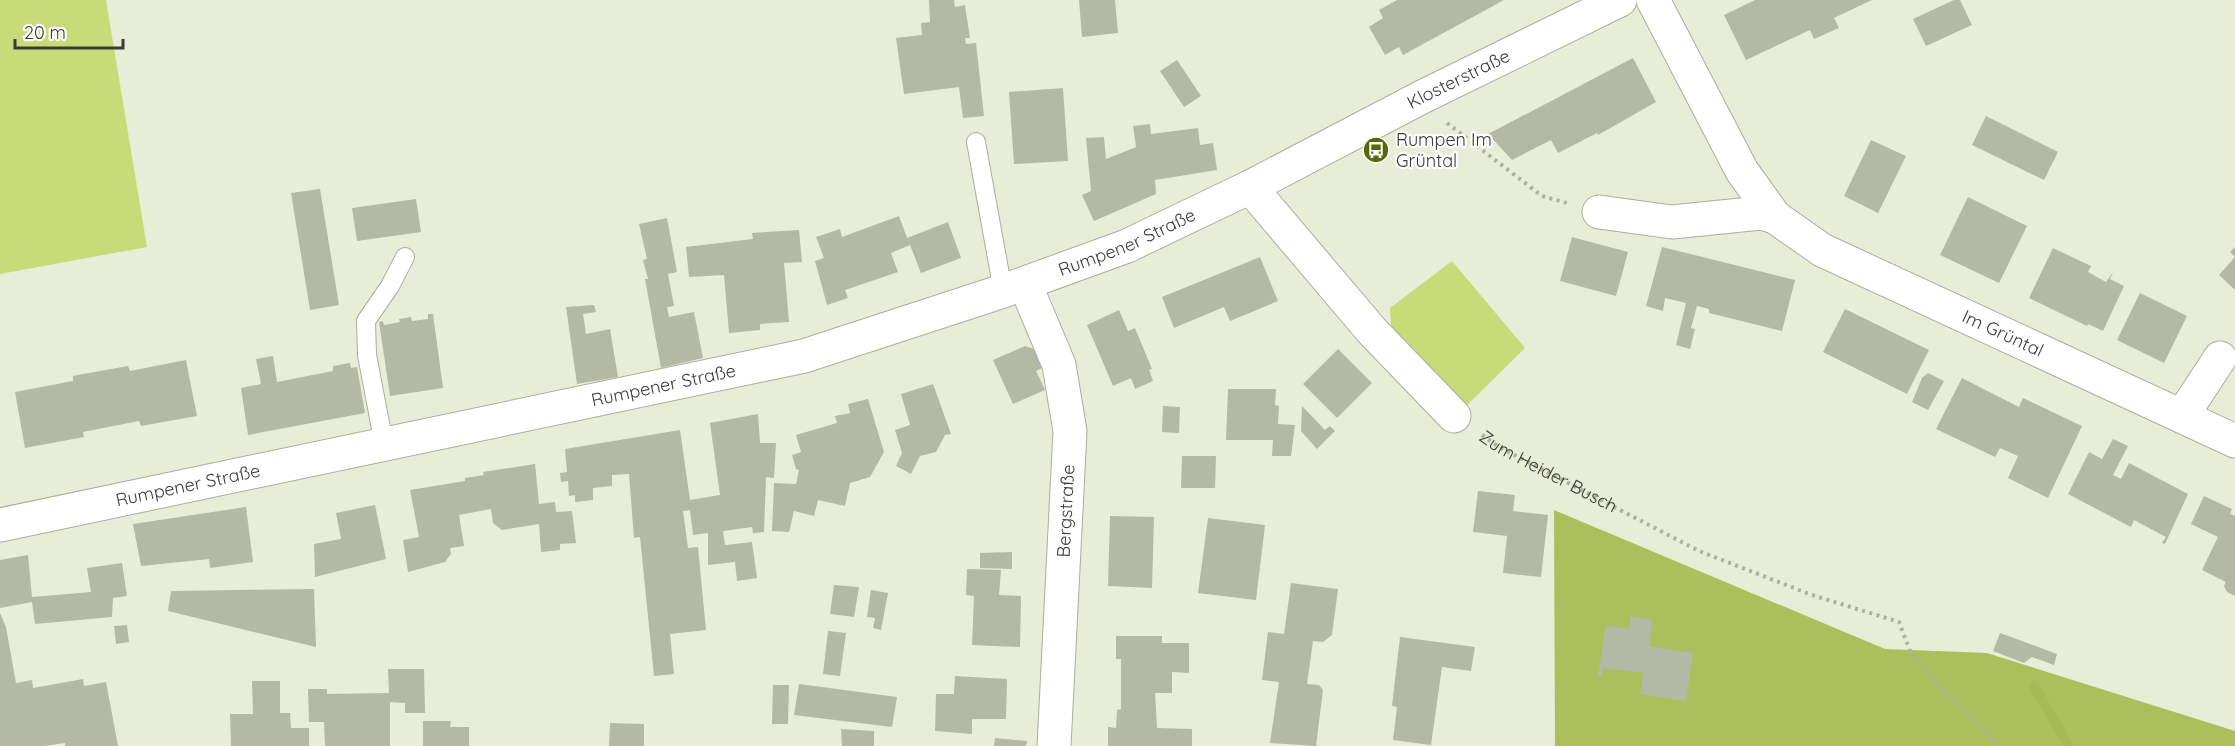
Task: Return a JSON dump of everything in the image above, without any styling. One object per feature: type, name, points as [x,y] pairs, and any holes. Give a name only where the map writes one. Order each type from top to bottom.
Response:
[{"type":"street","name":"Klosterstraße","points":[[1300,160],[1620,0]]},
{"type":"street","name":"Im Grüntal","points":[[1653,0],[1742,171],[1775,217],[1822,250],[2235,441]]},
{"type":"street","name":"Rumpener Straße","points":[[0,525],[804,356],[1014,288],[1127,246],[1250,187],[1300,160]]},
{"type":"street","points":[[1250,187],[1372,331],[1454,416]]},
{"type":"street","points":[[1599,212],[1672,222],[1761,213],[1775,217]]},
{"type":"street","name":"Bergstraße","points":[[1014,288],[1059,365],[1070,431],[1054,746]]},
{"type":"street","points":[[2182,416],[2220,358]]},
{"type":"lane","points":[[976,142],[1014,288]]},
{"type":"lane","points":[[384,444],[367,355],[366,321],[390,286],[405,257]]},
{"type":"path","points":[[1422,97],[1449,125],[1542,196],[1599,212]]},
{"type":"path","name":"Zum Heider Busch","points":[[1454,416],[1499,447],[1699,551],[1812,595],[1899,622],[1910,651],[1950,698],[2000,746]]},
{"type":"green space","points":[[0,0],[106,0],[147,247],[0,274]]},
{"type":"green space","points":[[1452,261],[1525,348],[1462,410],[1392,341],[1390,308]]},
{"type":"green space","points":[[1554,510],[1885,649],[1987,653],[2235,731],[2235,746],[1555,746]]},
{"type":"building","points":[[929,0],[954,0],[955,7],[965,5],[970,38],[965,38],[966,44],[976,43],[984,116],[963,118],[959,87],[904,94],[896,38],[922,35],[921,23],[930,22]]},
{"type":"building","points":[[1079,0],[1115,0],[1118,33],[1082,37]]},
{"type":"building","points":[[1397,0],[1504,0],[1403,55],[1399,47],[1385,55],[1369,27],[1383,18],[1379,10]]},
{"type":"building","points":[[1755,0],[1872,0],[1834,18],[1839,28],[1814,39],[1810,30],[1746,60],[1724,15]]},
{"type":"building","points":[[1954,0],[1960,0],[1972,25],[1926,46],[1913,19]]},
{"type":"building","points":[[1633,58],[1656,102],[1598,135],[1597,133],[1558,153],[1551,140],[1512,160],[1488,134]]},
{"type":"building","points":[[1177,60],[1201,96],[1184,107],[1160,71]]},
{"type":"building","points":[[1063,88],[1068,161],[1014,164],[1009,92]]},
{"type":"building","points":[[1986,116],[2058,152],[2044,180],[1972,145]]},
{"type":"building","points":[[1150,124],[1151,134],[1198,128],[1200,145],[1213,143],[1217,170],[1155,180],[1156,194],[1094,221],[1082,195],[1091,191],[1086,138],[1104,137],[1106,159],[1136,147],[1133,126]]},
{"type":"building","points":[[1871,140],[1906,156],[1878,213],[1844,196]]},
{"type":"building","points":[[320,189],[339,305],[310,310],[291,193]]},
{"type":"building","points":[[1968,197],[2027,226],[1999,283],[1940,255]]},
{"type":"building","points":[[416,199],[421,232],[357,241],[352,208]]},
{"type":"building","points":[[899,216],[907,238],[948,222],[961,258],[921,273],[910,245],[891,253],[898,272],[845,290],[848,298],[827,305],[815,261],[824,258],[816,237],[840,229],[842,237]]},
{"type":"building","points":[[667,218],[677,272],[668,274],[674,306],[667,307],[669,317],[694,312],[703,358],[661,368],[645,279],[648,279],[643,260],[647,259],[639,224]]},
{"type":"building","points":[[799,230],[802,262],[784,263],[789,322],[760,324],[760,330],[729,333],[724,275],[689,277],[686,247],[753,239],[752,233]]},
{"type":"building","points":[[1572,237],[1628,252],[1616,296],[1560,281]]},
{"type":"building","points":[[1662,247],[1795,280],[1782,331],[1709,313],[1709,309],[1697,306],[1691,328],[1695,329],[1690,349],[1676,345],[1686,303],[1665,298],[1663,311],[1646,306]]},
{"type":"building","points":[[2235,247],[2235,257],[2230,252]]},
{"type":"building","points":[[2053,248],[2091,266],[2088,272],[2106,282],[2113,272],[2110,279],[2124,286],[2103,331],[2088,324],[2087,326],[2029,298]]},
{"type":"building","points":[[1260,257],[1278,301],[1230,321],[1224,307],[1174,328],[1162,297]]},
{"type":"building","points":[[2235,257],[2235,290],[2219,275]]},
{"type":"building","points":[[2140,293],[2187,316],[2164,363],[2117,340]]},
{"type":"building","points":[[594,305],[596,312],[583,314],[586,334],[610,329],[618,377],[577,384],[566,307]]},
{"type":"building","points":[[1845,309],[1929,350],[1907,394],[1823,352]]},
{"type":"building","points":[[1119,310],[1128,331],[1135,328],[1152,369],[1149,370],[1153,381],[1135,389],[1131,378],[1113,386],[1087,325]]},
{"type":"building","points":[[428,314],[433,314],[443,388],[390,396],[379,322],[383,321],[384,325],[411,317],[412,321],[428,319]]},
{"type":"building","points":[[1025,346],[1034,349],[1042,368],[1036,371],[1045,390],[1013,404],[993,360]]},
{"type":"building","points":[[1338,349],[1372,383],[1337,418],[1303,384]]},
{"type":"building","points":[[273,356],[277,382],[333,371],[333,366],[350,363],[351,368],[357,367],[365,413],[248,435],[241,388],[261,384],[256,359]]},
{"type":"building","points":[[186,360],[197,416],[141,426],[139,421],[83,432],[84,437],[25,448],[15,392],[73,381],[73,376],[128,366],[130,371]]},
{"type":"building","points":[[1928,373],[1944,381],[1928,410],[1912,402],[1922,378]]},
{"type":"building","points":[[1962,378],[2019,407],[2023,398],[2082,426],[2048,498],[2008,478],[2018,456],[2000,448],[1995,457],[1936,429]]},
{"type":"building","points":[[933,384],[951,434],[945,435],[936,452],[920,456],[911,474],[896,466],[902,453],[895,430],[910,425],[901,394]]},
{"type":"building","points":[[1228,389],[1276,389],[1275,405],[1279,406],[1278,424],[1295,425],[1291,456],[1272,456],[1273,440],[1226,440]]},
{"type":"building","points":[[868,399],[884,452],[870,477],[850,483],[845,506],[818,500],[814,516],[794,511],[789,532],[772,531],[774,483],[796,484],[799,470],[796,469],[792,455],[801,452],[796,435],[837,423],[835,416],[850,413],[848,404]]},
{"type":"building","points":[[1163,406],[1180,407],[1179,433],[1162,432]]},
{"type":"building","points":[[1302,406],[1325,430],[1330,426],[1335,431],[1317,449],[1301,431]]},
{"type":"building","points":[[758,414],[760,443],[776,443],[774,478],[766,477],[764,532],[753,533],[752,527],[723,531],[725,545],[752,542],[757,578],[737,581],[735,562],[708,565],[708,533],[693,535],[690,510],[683,511],[688,548],[698,547],[706,630],[670,634],[674,674],[654,676],[640,537],[634,538],[629,474],[612,475],[612,486],[593,488],[593,500],[575,502],[575,495],[569,496],[568,481],[561,482],[560,473],[567,472],[565,449],[680,430],[690,500],[720,495],[710,423]]},
{"type":"building","points":[[2113,439],[2128,446],[2113,475],[2121,479],[2129,463],[2188,494],[2165,544],[2162,543],[2166,537],[2134,520],[2131,527],[2068,494],[2089,452],[2102,459]]},
{"type":"building","points":[[1182,456],[1216,456],[1215,488],[1181,488]]},
{"type":"building","points":[[535,464],[539,504],[555,502],[556,512],[572,511],[576,543],[560,544],[560,550],[541,552],[539,524],[502,530],[493,523],[491,509],[459,515],[464,546],[450,548],[451,554],[445,562],[408,572],[403,540],[419,537],[410,490],[465,481],[465,478],[484,475],[483,472]]},
{"type":"building","points":[[1478,491],[1515,495],[1513,511],[1548,515],[1541,577],[1503,573],[1507,536],[1473,532]]},
{"type":"building","points":[[2204,496],[2232,509],[2230,514],[2235,516],[2235,596],[2227,592],[2224,586],[2226,582],[2202,570],[2218,537],[2191,524]]},
{"type":"building","points":[[375,505],[386,559],[315,577],[314,544],[341,539],[336,513]]},
{"type":"building","points":[[246,507],[253,562],[210,568],[209,559],[141,566],[133,524]]},
{"type":"building","points":[[1110,516],[1154,517],[1152,588],[1108,586]]},
{"type":"building","points":[[1208,518],[1265,525],[1256,600],[1198,593]]},
{"type":"building","points":[[1012,552],[1012,569],[980,568],[980,553]]},
{"type":"building","points":[[28,555],[32,597],[91,592],[87,568],[122,563],[127,596],[113,598],[112,617],[35,624],[32,602],[0,608],[0,560]]},
{"type":"building","points":[[967,569],[1001,570],[999,595],[1021,596],[1020,647],[972,645],[974,596],[966,595]]},
{"type":"building","points":[[1291,583],[1338,589],[1332,635],[1323,642],[1313,641],[1307,684],[1319,685],[1323,690],[1316,746],[1270,743],[1279,682],[1262,680],[1268,632],[1284,634]]},
{"type":"building","points":[[834,585],[859,587],[854,617],[830,614]]},
{"type":"building","points":[[314,589],[316,647],[168,611],[171,591]]},
{"type":"building","points":[[871,590],[888,593],[881,630],[873,628],[875,618],[867,617]]},
{"type":"building","points":[[0,613],[6,627],[16,683],[32,680],[33,688],[83,679],[84,686],[106,682],[118,746],[65,746],[65,743],[44,746],[0,746]]},
{"type":"building","points":[[1631,616],[1652,620],[1650,646],[1693,653],[1686,701],[1640,694],[1643,673],[1603,668],[1602,676],[1598,676],[1606,625],[1629,629]]},
{"type":"building","points":[[127,625],[129,642],[116,644],[114,626]]},
{"type":"building","points":[[828,631],[846,633],[840,676],[823,674]]},
{"type":"building","points":[[2000,633],[2057,654],[2054,665],[2032,657],[2024,663],[1993,651]]},
{"type":"building","points":[[1116,636],[1162,636],[1162,643],[1189,643],[1189,673],[1172,672],[1172,693],[1155,693],[1157,728],[1192,729],[1192,746],[1108,746],[1108,727],[1116,728],[1117,710],[1121,709],[1121,659],[1116,659]]},
{"type":"building","points":[[1400,637],[1475,647],[1471,671],[1442,667],[1431,745],[1393,740],[1397,707],[1392,706]]},
{"type":"building","points":[[388,669],[424,669],[425,713],[405,713],[405,703],[390,702],[390,746],[325,746],[324,722],[309,722],[308,689],[327,689],[327,694],[389,693]]},
{"type":"building","points":[[955,676],[1007,679],[1006,719],[972,719],[972,734],[935,731],[936,694],[954,694]]},
{"type":"building","points":[[252,681],[280,681],[280,713],[290,713],[291,728],[309,728],[309,746],[231,746],[230,714],[253,714]]},
{"type":"building","points":[[799,684],[897,697],[892,727],[794,715]]},
{"type":"building","points":[[773,685],[789,685],[788,724],[772,724]]},
{"type":"building","points":[[423,721],[451,721],[450,727],[469,727],[469,746],[423,746]]},
{"type":"building","points":[[610,723],[644,724],[644,746],[609,746]]},
{"type":"building","points":[[841,729],[874,731],[874,746],[842,746]]},
{"type":"building","points":[[995,738],[1027,741],[1026,746],[994,746]]},
{"type":"waterway","points":[[2034,686],[2069,746]]},
{"type":"place","name":"Rumpen Im Grüntal","points":[[1376,150]]}]
